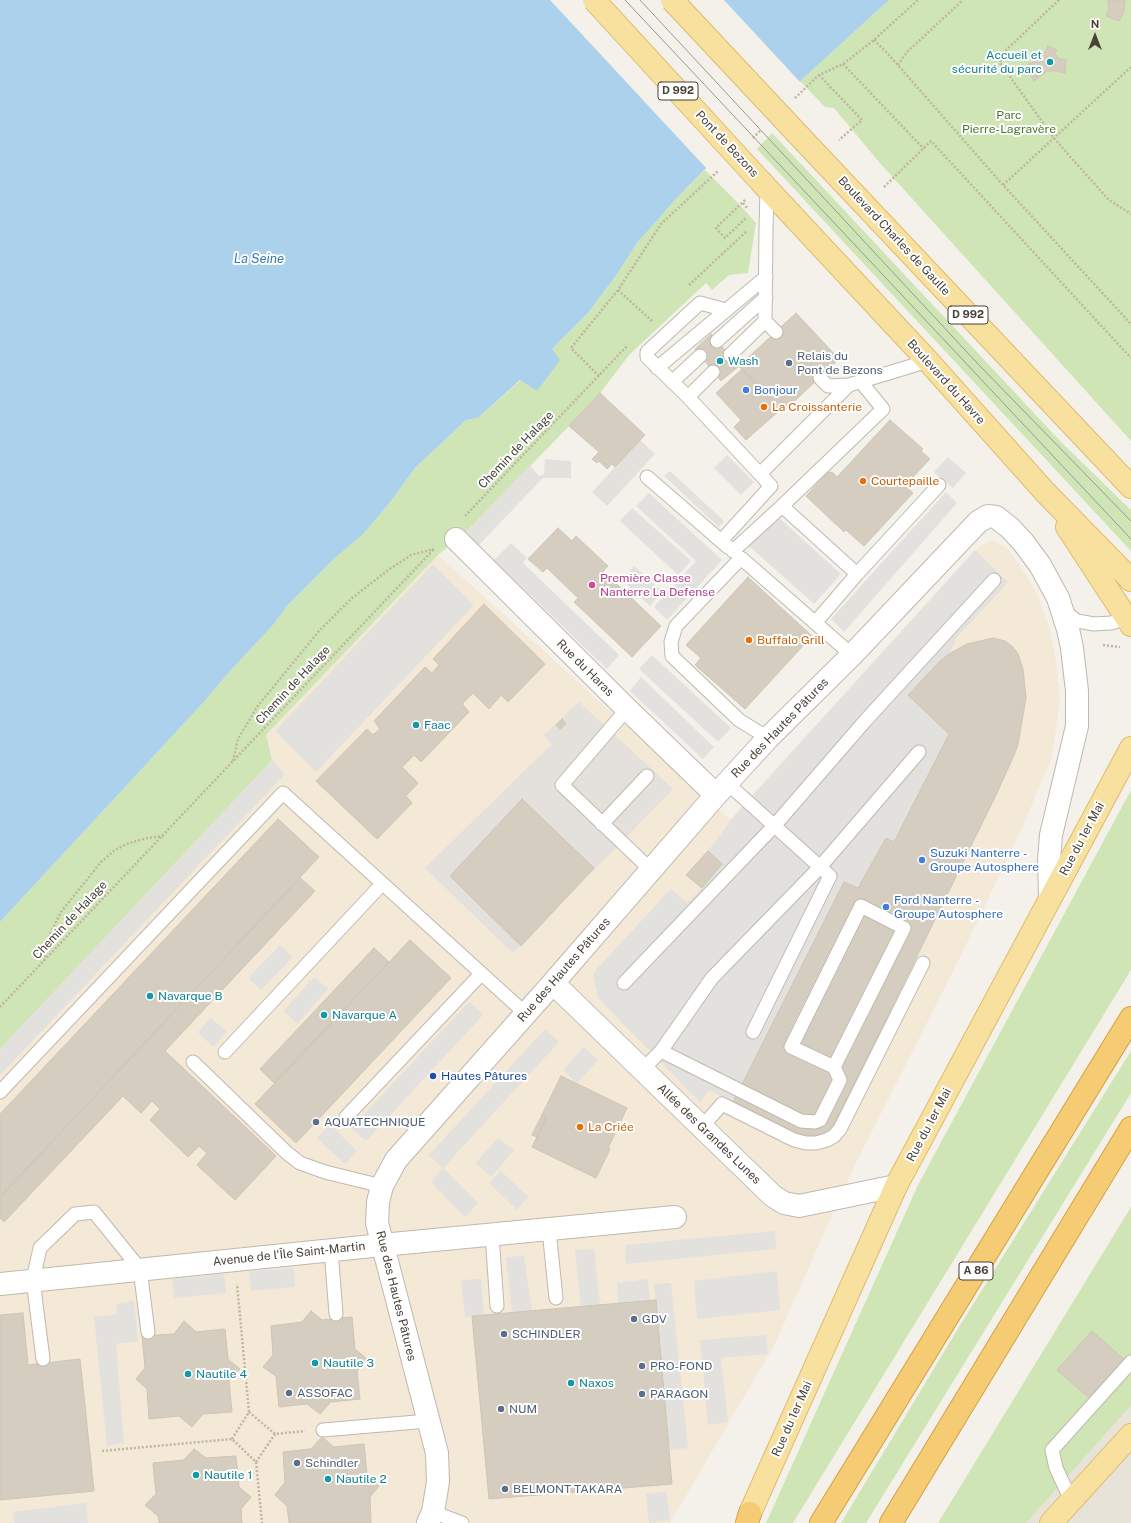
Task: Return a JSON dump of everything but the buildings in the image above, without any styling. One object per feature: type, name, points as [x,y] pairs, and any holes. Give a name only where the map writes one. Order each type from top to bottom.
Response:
[{"type":"highway","name":"A 86","points":[[821,1523],[1131,1018]]},
{"type":"highway","points":[[891,1523],[1131,1128]]},
{"type":"main road","name":"Pont de Bezons","points":[[594,0],[765,186]]},
{"type":"main road","name":"Boulevard Charles de Gaulle","points":[[672,0],[1131,487]]},
{"type":"main road","name":"Boulevard du Havre","points":[[765,186],[928,361],[1045,492],[1131,580]]},
{"type":"main road","points":[[1045,492],[1130,620]]},
{"type":"main road","name":"Rue du 1er Mai","points":[[749,1518],[896,1186],[1131,748]]},
{"type":"main road","points":[[1051,1523],[1131,1435]]},
{"type":"street","name":"Rue des Hautes Pâtures","points":[[430,1518],[438,1482],[437,1453],[377,1223],[378,1202],[382,1186],[396,1160],[768,738],[852,655],[978,522],[988,516],[996,517],[1010,528],[1031,552],[1055,592],[1062,608]]},
{"type":"street","name":"Rue du Haras","points":[[452,535],[627,709],[722,789]]},
{"type":"street","points":[[1050,898],[1048,860],[1051,835],[1074,742],[1078,707],[1072,648],[1062,608]]},
{"type":"street","name":"Allée des Grandes Lunes","points":[[553,983],[773,1196],[784,1203],[799,1206],[896,1186]]},
{"type":"street","name":"Avenue de l'Île Saint-Martin","points":[[0,1284],[675,1217]]},
{"type":"lane","points":[[730,355],[765,321],[765,186]]},
{"type":"lane","points":[[657,368],[766,276]]},
{"type":"lane","points":[[717,341],[766,298]]},
{"type":"lane","points":[[721,541],[771,486],[688,397],[647,357],[648,352],[700,303],[726,310]]},
{"type":"lane","points":[[765,321],[776,332]]},
{"type":"lane","points":[[672,382],[700,356]]},
{"type":"lane","points":[[820,378],[828,386],[855,383],[928,361]]},
{"type":"lane","points":[[688,397],[713,372]]},
{"type":"lane","points":[[760,474],[855,383]]},
{"type":"lane","points":[[768,738],[739,720],[672,656],[671,642],[676,626],[737,555],[782,506],[883,409],[855,383]]},
{"type":"lane","points":[[647,477],[852,655]]},
{"type":"lane","points":[[815,623],[857,574],[939,485]]},
{"type":"lane","points":[[782,506],[857,574]]},
{"type":"lane","points":[[624,983],[775,825],[865,721],[994,580]]},
{"type":"lane","points":[[1062,608],[1072,618],[1087,624],[1111,623],[1130,620]]},
{"type":"lane","points":[[627,709],[562,785],[651,870]]},
{"type":"lane","points":[[642,1070],[661,1051],[712,978],[820,867],[919,752]]},
{"type":"lane","points":[[602,824],[647,776]]},
{"type":"lane","points":[[722,789],[775,825],[830,876],[752,1032]]},
{"type":"lane","points":[[0,1092],[282,793],[526,1014]]},
{"type":"lane","points":[[225,1052],[382,884]]},
{"type":"lane","points":[[661,1051],[801,1121],[815,1122],[822,1118],[840,1080],[834,1067],[791,1047],[861,906],[904,928],[834,1067]]},
{"type":"lane","points":[[702,1127],[722,1104],[794,1140],[806,1143],[816,1143],[834,1136],[840,1129],[923,963]]},
{"type":"lane","points":[[346,1117],[481,974]]},
{"type":"lane","points":[[193,1062],[300,1163],[325,1172],[382,1186]]},
{"type":"lane","points":[[43,1359],[33,1280],[40,1248],[75,1214],[94,1212],[140,1269],[148,1332]]},
{"type":"lane","points":[[549,1230],[556,1298]]},
{"type":"lane","points":[[492,1235],[497,1306]]},
{"type":"lane","points":[[331,1250],[336,1314]]},
{"type":"lane","points":[[1071,1500],[1056,1468],[1052,1450],[1131,1362]]},
{"type":"lane","points":[[323,1430],[428,1421]]},
{"type":"lane","points":[[430,1518],[462,1523]]},
{"type":"path","points":[[918,0],[874,40],[898,65],[1003,185],[1131,324]]},
{"type":"path","points":[[898,65],[907,52],[963,0]]},
{"type":"path","points":[[1059,0],[1003,53],[1000,63],[1054,138],[1110,200],[1131,214]]},
{"type":"path","points":[[843,64],[924,149]]},
{"type":"path","points":[[1003,185],[1131,67]]},
{"type":"path","points":[[819,75],[862,120],[839,140]]},
{"type":"path","points":[[884,187],[931,141],[1131,358]]},
{"type":"path","points":[[747,199],[716,228],[725,238],[747,218]]},
{"type":"path","points":[[685,289],[750,229]]},
{"type":"path","points":[[600,376],[571,348],[618,290]]},
{"type":"path","points":[[646,326],[657,316]]},
{"type":"path","name":"Chemin de Halage","points":[[0,1007],[434,549],[452,535],[631,343]]},
{"type":"path","points":[[233,761],[238,739],[257,707],[319,632],[352,598],[387,571],[411,555],[434,549]]},
{"type":"path","points":[[44,962],[49,936],[61,912],[101,862],[115,850],[129,843],[163,836]]},
{"type":"path","points":[[232,1439],[249,1412],[234,1260]]},
{"type":"path","points":[[249,1412],[275,1434],[306,1431]]},
{"type":"path","points":[[262,1523],[256,1462],[275,1434]]},
{"type":"path","points":[[102,1451],[232,1439],[256,1462]]},
{"type":"shaded area","points":[[640,440],[655,454],[607,506],[592,492]]},
{"type":"shaded area","points":[[727,455],[754,482],[741,495],[714,468]]},
{"type":"shaded area","points":[[948,457],[966,473],[953,488],[934,472]]},
{"type":"shaded area","points":[[545,459],[571,461],[571,478],[543,478],[478,546],[466,532],[530,465],[539,476],[544,474]]},
{"type":"shaded area","points":[[670,471],[724,521],[719,527],[664,476]]},
{"type":"shaded area","points":[[946,492],[957,503],[844,632],[831,619]]},
{"type":"shaded area","points":[[649,493],[722,560],[667,620],[654,607],[696,561],[636,506]]},
{"type":"shaded area","points":[[632,508],[689,559],[690,562],[678,575],[620,521]]},
{"type":"shaded area","points":[[777,516],[841,574],[814,604],[749,546]]},
{"type":"shaded area","points":[[993,540],[1008,549],[1023,570],[1036,592],[1049,626],[1057,667],[1060,699],[1052,757],[1018,837],[956,965],[848,1179],[775,1344],[670,1523],[0,1523],[0,1049],[266,735],[438,555],[730,820],[980,546]]},
{"type":"shaded area","points":[[511,543],[527,558],[523,563],[619,655],[607,669],[494,560]]},
{"type":"shaded area","points":[[975,550],[1008,582],[958,636],[949,654],[941,660],[908,695],[949,734],[894,842],[886,838],[859,888],[933,925],[833,1127],[819,1138],[802,1137],[709,1090],[700,1102],[598,998],[593,973],[671,889],[687,903],[702,888],[722,864],[708,851],[740,809]]},
{"type":"shaded area","points":[[433,564],[474,605],[316,772],[275,731]]},
{"type":"shaded area","points":[[634,566],[662,592],[650,606],[622,580]]},
{"type":"shaded area","points":[[652,655],[731,728],[718,742],[639,669]]},
{"type":"shaded area","points":[[641,677],[714,747],[703,759],[630,691]]},
{"type":"shaded area","points":[[579,702],[673,789],[513,953],[425,868],[552,744],[544,735]]},
{"type":"shaded area","points":[[272,760],[285,774],[0,1075],[0,1049]]},
{"type":"shaded area","points":[[280,945],[293,957],[261,990],[248,978]]},
{"type":"shaded area","points":[[314,977],[328,989],[297,1024],[284,1011]]},
{"type":"shaded area","points":[[469,1002],[483,1015],[366,1141],[351,1128]]},
{"type":"shaded area","points":[[211,1018],[227,1032],[213,1047],[198,1032]]},
{"type":"shaded area","points":[[545,1029],[559,1042],[443,1168],[429,1155]]},
{"type":"shaded area","points":[[584,1047],[598,1060],[577,1083],[563,1070]]},
{"type":"shaded area","points":[[330,1124],[357,1151],[345,1164],[317,1138]]},
{"type":"shaded area","points":[[498,1138],[514,1150],[491,1177],[476,1163]]},
{"type":"shaded area","points":[[443,1168],[478,1203],[465,1217],[431,1182]]},
{"type":"shaded area","points":[[501,1171],[528,1197],[517,1210],[489,1183]]},
{"type":"shaded area","points":[[775,1231],[776,1249],[626,1264],[625,1245]]},
{"type":"shaded area","points":[[594,1249],[600,1305],[581,1307],[575,1250]]},
{"type":"shaded area","points":[[524,1255],[532,1311],[512,1313],[506,1258]]},
{"type":"shaded area","points":[[294,1268],[295,1287],[251,1291],[249,1271]]},
{"type":"shaded area","points":[[777,1271],[780,1310],[697,1319],[694,1281]]},
{"type":"shaded area","points":[[224,1274],[226,1293],[174,1298],[172,1279]]},
{"type":"shaded area","points":[[481,1279],[484,1315],[465,1317],[461,1280]]},
{"type":"shaded area","points":[[648,1279],[650,1301],[618,1304],[617,1283]]},
{"type":"shaded area","points":[[671,1283],[688,1448],[669,1450],[654,1284]]},
{"type":"shaded area","points":[[134,1301],[138,1341],[116,1344],[124,1443],[107,1446],[94,1317],[117,1314],[116,1304]]},
{"type":"shaded area","points":[[766,1335],[768,1354],[721,1358],[728,1422],[708,1425],[700,1340]]},
{"type":"shaded area","points":[[1131,1385],[1131,1523],[986,1523]]},
{"type":"shaded area","points":[[666,1491],[670,1520],[649,1523],[646,1494]]},
{"type":"shaded area","points":[[86,1503],[88,1523],[14,1523],[13,1512]]},
{"type":"green space","name":"Parc Pierre-Lagravère","points":[[889,0],[1131,0],[1131,441],[879,162],[834,108],[825,107],[800,81]]},
{"type":"green space","points":[[772,133],[1062,443],[1131,510],[1131,551],[757,149]]},
{"type":"green space","points":[[705,170],[756,223],[748,273],[729,275],[712,290],[706,283],[630,354],[600,393],[569,426],[466,532],[438,555],[266,735],[272,760],[0,1049],[0,922],[201,705],[273,625],[287,606],[335,558],[363,533],[391,501],[415,468],[466,420],[478,418],[521,380],[537,391],[552,349],[588,313],[615,277],[637,243],[674,201]]},
{"type":"green space","points":[[1131,790],[1131,970],[793,1523],[766,1523],[918,1185]]},
{"type":"green space","points":[[1131,1051],[1131,1093],[866,1523],[841,1523],[959,1327]]},
{"type":"green space","points":[[1131,1207],[1131,1405],[1026,1523],[938,1523]]},
{"type":"water","name":"La Seine","points":[[0,0],[889,0],[719,155],[674,201],[637,243],[615,277],[588,313],[552,349],[560,360],[537,391],[520,380],[478,418],[466,420],[415,468],[391,501],[363,534],[335,558],[287,606],[273,625],[201,705],[0,922]]},
{"type":"pier","points":[[550,0],[724,0],[801,83],[708,170]]},
{"type":"tram line","points":[[625,0],[1131,539]]},
{"type":"tram line","points":[[640,0],[978,364],[1131,521]]},
{"type":"place","name":"Accueil et sécurité du parc","points":[[1050,62]]},
{"type":"place","name":"Wash","points":[[720,361]]},
{"type":"place","name":"Relais du Pont de Bezons","points":[[789,363]]},
{"type":"place","name":"Bonjour","points":[[746,390]]},
{"type":"place","name":"La Croissanterie","points":[[764,407]]},
{"type":"place","name":"Courtepaille","points":[[863,481]]},
{"type":"place","name":"Première Classe Nanterre La Defense","points":[[592,585]]},
{"type":"place","name":"Buffalo Grill","points":[[749,640]]},
{"type":"place","name":"Faac","points":[[416,725]]},
{"type":"place","name":"Suzuki Nanterre - Groupe Autosphere","points":[[922,860]]},
{"type":"place","name":"Ford Nanterre - Groupe Autosphere","points":[[886,907]]},
{"type":"place","name":"Navarque B","points":[[150,996]]},
{"type":"place","name":"Navarque A","points":[[324,1015]]},
{"type":"place","name":"Hautes Pâtures","points":[[433,1076]]},
{"type":"place","name":"AQUATECHNIQUE","points":[[316,1122]]},
{"type":"place","name":"La Criée","points":[[580,1127]]},
{"type":"place","name":"GDV","points":[[634,1319]]},
{"type":"place","name":"SCHINDLER","points":[[504,1334]]},
{"type":"place","name":"Nautile 3","points":[[315,1363]]},
{"type":"place","name":"PRO-FOND","points":[[642,1366]]},
{"type":"place","name":"Nautile 4","points":[[188,1374]]},
{"type":"place","name":"Naxos","points":[[571,1383]]},
{"type":"place","name":"ASSOFAC","points":[[289,1393]]},
{"type":"place","name":"PARAGON","points":[[642,1394]]},
{"type":"place","name":"NUM","points":[[501,1409]]},
{"type":"place","name":"Schindler","points":[[297,1463]]},
{"type":"place","name":"Nautile 1","points":[[196,1475]]},
{"type":"place","name":"Nautile 2","points":[[328,1479]]},
{"type":"place","name":"BELMONT TAKARA","points":[[505,1489]]}]
